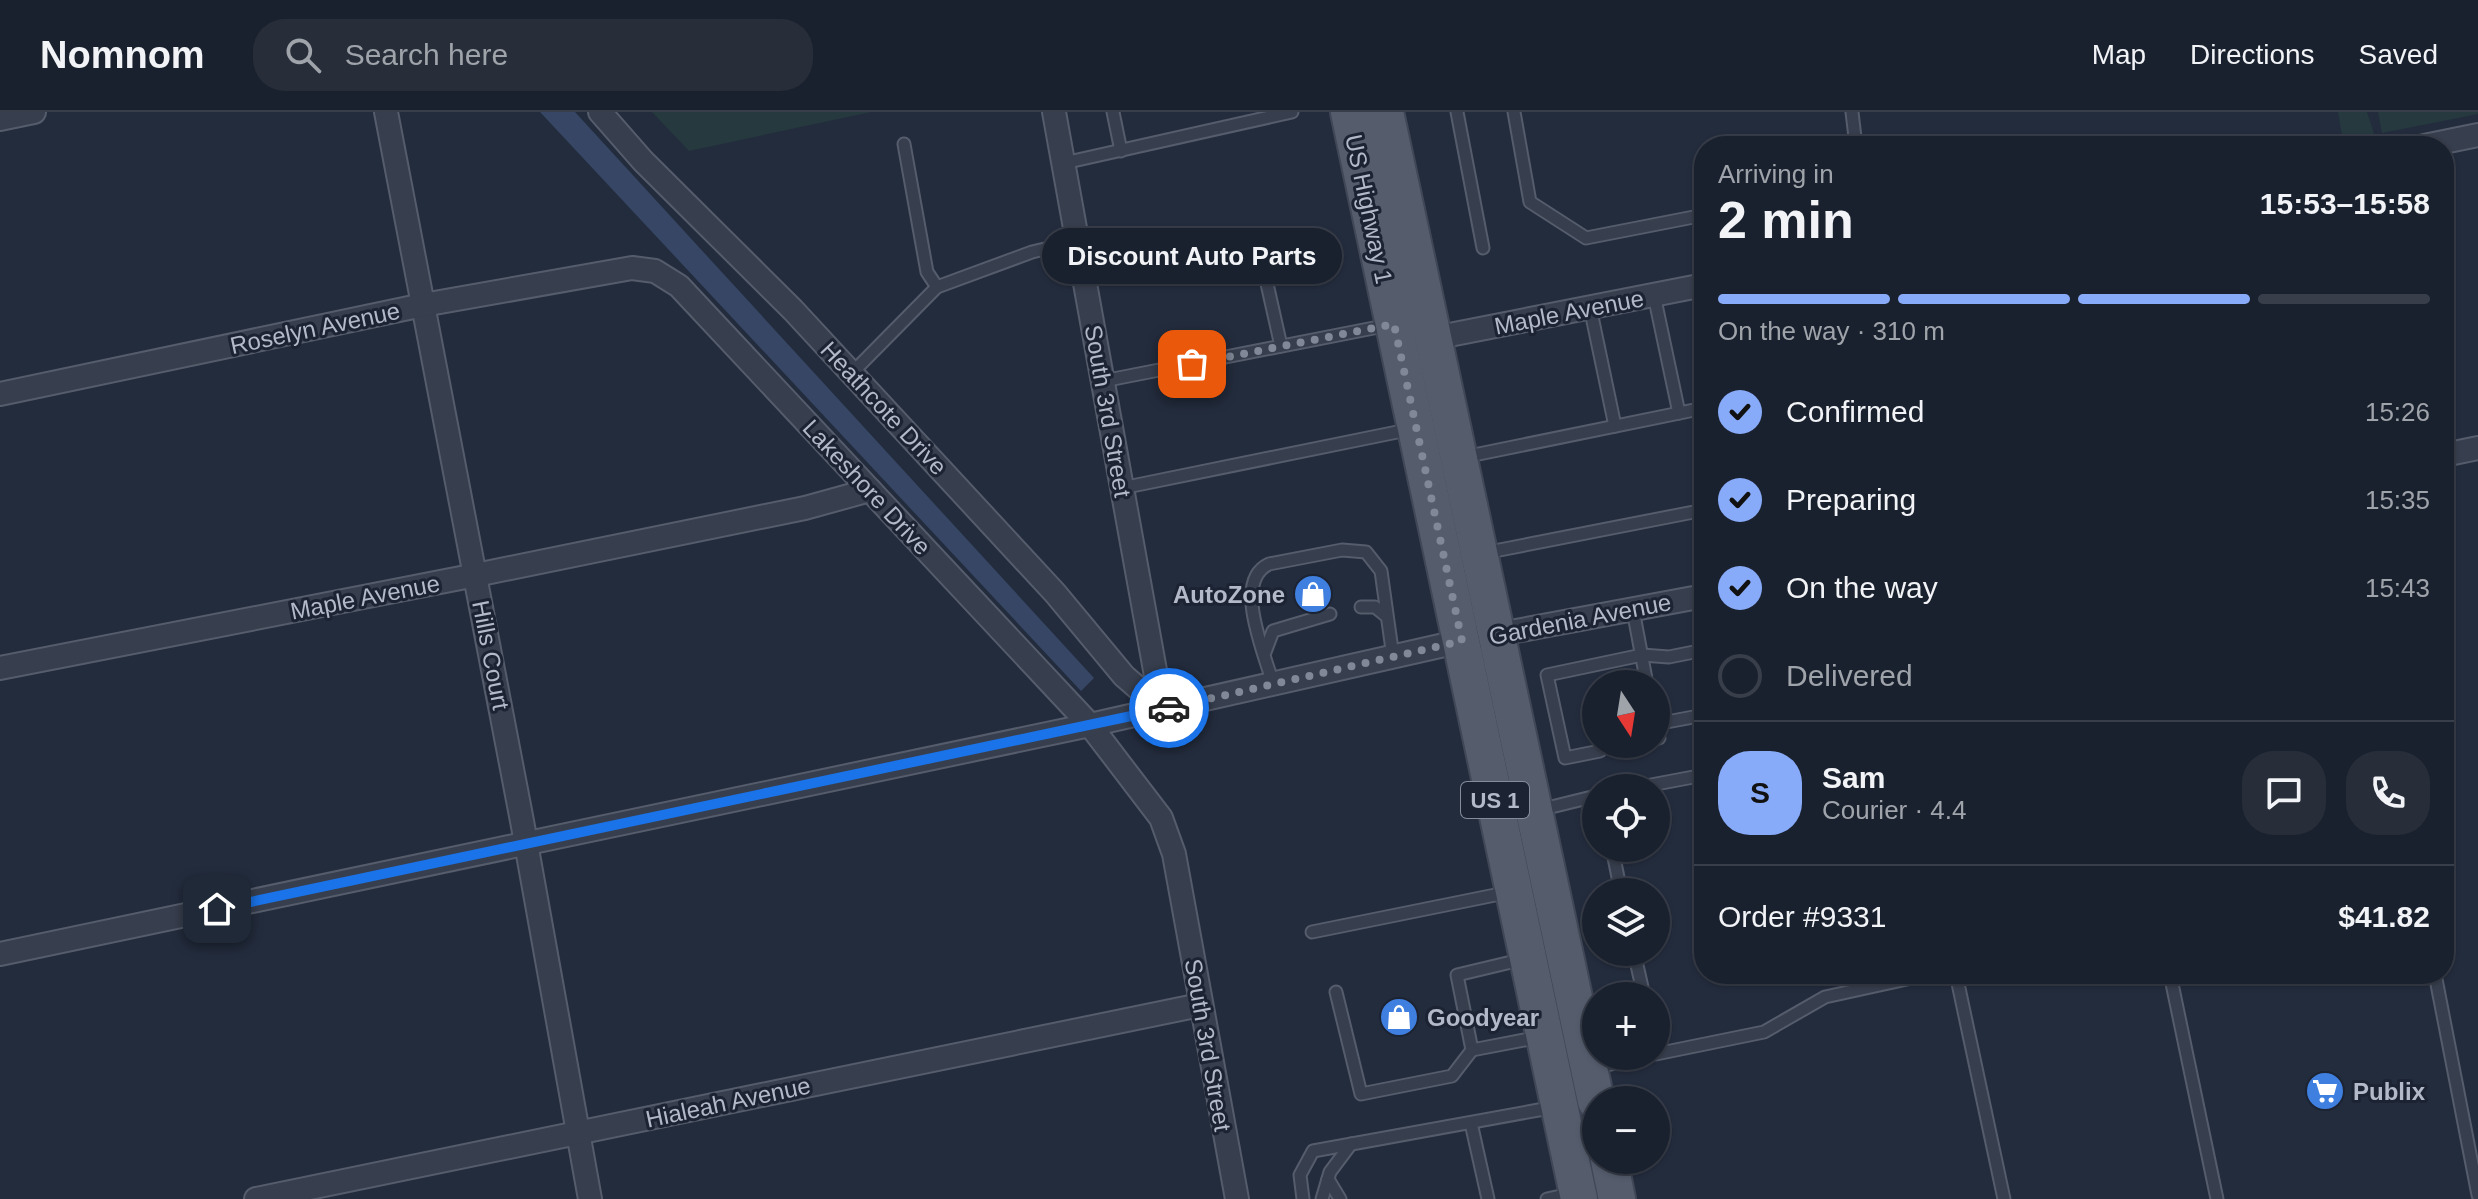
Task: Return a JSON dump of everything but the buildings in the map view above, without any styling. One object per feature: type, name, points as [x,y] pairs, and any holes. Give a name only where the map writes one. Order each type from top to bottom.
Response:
[{"type":"main road","name":"US Highway 1","points":[[1349,112],[1559,1106],[1568,1197]]},
{"type":"main road","name":"US Highway 1","points":[[1385,112],[1592,1085]]},
{"type":"main road","points":[[1543,1029],[1592,1085]]},
{"type":"main road","points":[[1559,1106],[1582,1123]]},
{"type":"street","points":[[0,119],[34,112]]},
{"type":"street","name":"Hills Court","points":[[386,112],[527,845],[590,1199]]},
{"type":"street","name":"Heathcote Drive","points":[[600,112],[643,161],[852,373],[1055,593],[1111,660],[1162,709]]},
{"type":"street","name":"South 3rd Street","points":[[1054,112],[1162,709]]},
{"type":"street","points":[[2454,140],[2478,135]]},
{"type":"street","name":"Roselyn Avenue","points":[[0,394],[423,305],[632,268]]},
{"type":"street","name":"Lakeshore Drive","points":[[632,268],[655,271],[679,286],[1090,725]]},
{"type":"street","name":"Maple Avenue","points":[[1434,338],[1694,287]]},
{"type":"street","points":[[2454,453],[2478,448]]},
{"type":"street","name":"Maple Avenue","points":[[0,668],[805,508],[870,490]]},
{"type":"street","name":"Gardenia Avenue","points":[[0,954],[1090,725],[1462,641],[1694,598]]},
{"type":"street","points":[[1111,660],[1129,657],[1150,642]]},
{"type":"street","name":"South 3rd Street","points":[[1090,725],[1161,818],[1174,854],[1237,1199]]},
{"type":"street","name":"Hialeah Avenue","points":[[256,1199],[1200,1005]]},
{"type":"lane","points":[[1113,112],[1121,151]]},
{"type":"lane","points":[[1064,163],[1292,112]]},
{"type":"lane","points":[[1457,112],[1483,248]]},
{"type":"lane","points":[[1514,112],[1530,202],[1586,238],[1694,217]]},
{"type":"lane","points":[[1852,112],[1855,136]]},
{"type":"lane","points":[[904,144],[927,272],[937,287]]},
{"type":"lane","points":[[852,373],[937,287],[1078,241]]},
{"type":"lane","points":[[1261,257],[1281,346]]},
{"type":"lane","points":[[1654,295],[1679,413]]},
{"type":"lane","points":[[1590,307],[1615,426]]},
{"type":"lane","points":[[1103,381],[1394,324]]},
{"type":"lane","points":[[1459,458],[1694,410]]},
{"type":"lane","points":[[1122,488],[1416,428]]},
{"type":"lane","points":[[1480,554],[1694,512]]},
{"type":"lane","points":[[1273,684],[1254,621],[1252,587],[1259,569],[1269,564],[1342,550],[1366,552],[1381,571],[1393,657]]},
{"type":"lane","points":[[1361,607],[1375,607],[1385,615]]},
{"type":"lane","points":[[1633,610],[1645,670]]},
{"type":"lane","points":[[1265,653],[1273,631],[1330,614]]},
{"type":"lane","points":[[1582,755],[1565,758],[1547,675],[1642,655],[1669,657],[1694,652]]},
{"type":"lane","points":[[1670,723],[1694,717]]},
{"type":"lane","points":[[1670,781],[1694,777]]},
{"type":"lane","points":[[1534,811],[1582,799]]},
{"type":"lane","points":[[1312,932],[1514,891]]},
{"type":"lane","points":[[1472,1050],[1457,975],[1528,958]]},
{"type":"lane","points":[[1670,1051],[1764,1032],[1825,997],[1884,984]]},
{"type":"lane","points":[[1958,984],[2004,1199]]},
{"type":"lane","points":[[2172,984],[2217,1199]]},
{"type":"lane","points":[[2437,984],[2478,1195]]},
{"type":"lane","points":[[1336,992],[1361,1094],[1452,1076],[1472,1050],[1543,1029]]},
{"type":"lane","points":[[1592,1085],[1621,1070]]},
{"type":"lane","points":[[1303,1199],[1300,1175],[1313,1151],[1559,1106]]},
{"type":"lane","points":[[1471,1123],[1488,1199]]},
{"type":"lane","points":[[1322,1199],[1328,1179],[1351,1144]]},
{"type":"lane","points":[[1328,1179],[1340,1199]]},
{"type":"green space","points":[[652,112],[871,112],[689,151]]},
{"type":"green space","points":[[2338,112],[2367,112],[2375,136],[2342,136]]},
{"type":"green space","points":[[2378,112],[2478,112],[2478,114],[2382,133]]},
{"type":"water","points":[[540,112],[575,112],[1094,678],[1081,691]]},
{"type":"way so far","points":[[1169,708],[1462,641],[1394,324],[1192,364]]},
{"type":"place","name":"Discount Auto Parts","points":[[1192,364]]},
{"type":"place","name":"AutoZone","points":[[1313,594]]},
{"type":"place","name":"Goodyear","points":[[1399,1017]]},
{"type":"place","name":"Publix","points":[[2325,1091]]},
{"type":"route","points":[[217,909],[1169,708]]}]
